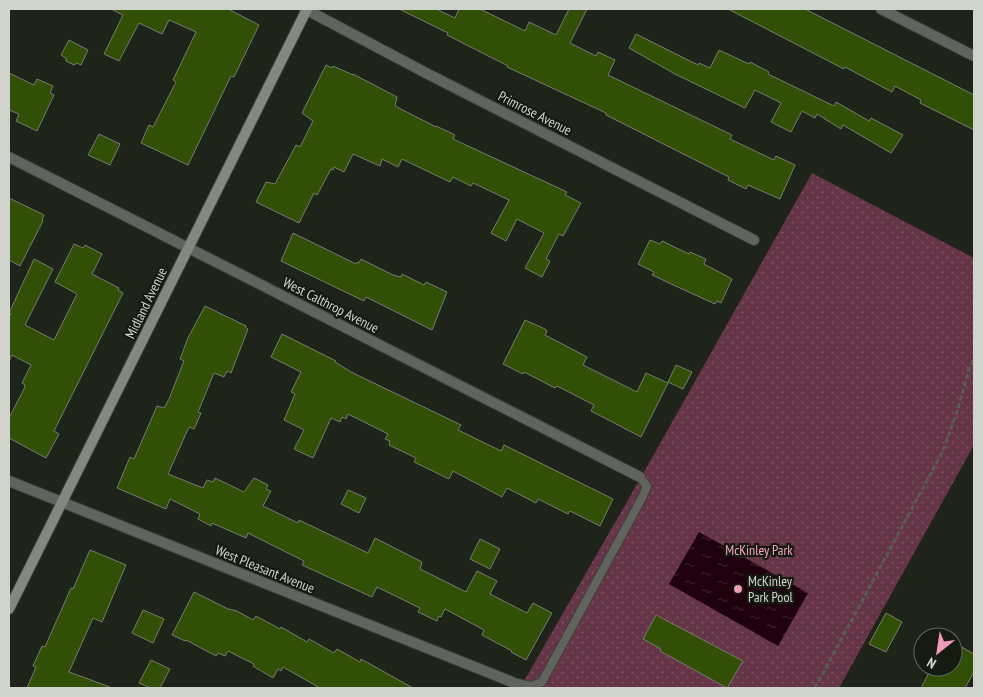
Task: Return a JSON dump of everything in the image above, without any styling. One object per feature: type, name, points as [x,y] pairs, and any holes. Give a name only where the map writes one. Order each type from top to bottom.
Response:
[{"type":"street","name":"Primrose Avenue","points":[[306,9],[426,73],[754,240]]},
{"type":"street","name":"Midland Avenue","points":[[9,609],[306,9]]},
{"type":"street","points":[[881,9],[974,56]]},
{"type":"street","name":"West Calthrop Avenue","points":[[9,157],[640,477]]},
{"type":"street","name":"West Pleasant Avenue","points":[[9,482],[512,682]]},
{"type":"lane","points":[[512,682],[531,686],[542,682],[642,498],[647,486],[640,477]]},
{"type":"path","points":[[815,688],[942,451],[958,409],[969,369],[974,360]]},
{"type":"green space","name":"McKinley Park","points":[[812,173],[974,258],[974,445],[839,688],[520,688],[648,465]]},
{"type":"water","name":"McKinley Park Pool","points":[[699,532],[808,593],[778,646],[669,584]]},
{"type":"building","points":[[111,9],[228,9],[259,25],[234,77],[231,76],[188,165],[141,143],[149,125],[153,127],[176,82],[173,80],[196,32],[169,20],[162,34],[139,23],[119,61],[104,54],[123,15]]},
{"type":"building","points":[[399,9],[436,9],[455,18],[459,9],[480,9],[525,31],[529,22],[556,35],[569,9],[587,9],[570,43],[596,56],[598,52],[615,60],[608,75],[732,135],[730,139],[774,160],[776,156],[795,165],[780,199],[748,185],[746,189],[728,180],[729,177],[606,115],[606,113],[507,67],[447,35],[448,33]]},
{"type":"building","points":[[728,9],[805,9],[974,95],[974,130],[920,103],[921,100],[895,86],[892,92]]},
{"type":"building","points":[[636,34],[698,65],[699,63],[710,68],[719,50],[749,64],[750,62],[769,72],[768,74],[834,106],[836,102],[869,121],[871,118],[903,135],[891,153],[843,125],[841,129],[817,114],[815,118],[802,111],[791,132],[771,122],[781,103],[755,90],[745,108],[675,74],[629,48]]},
{"type":"building","points":[[69,40],[88,50],[81,65],[77,63],[74,65],[66,61],[66,58],[61,55]]},
{"type":"building","points":[[326,65],[353,74],[397,97],[395,106],[455,135],[453,139],[567,192],[565,195],[581,203],[563,236],[559,234],[546,259],[550,261],[542,277],[525,268],[544,233],[517,219],[506,241],[491,233],[509,200],[473,183],[471,186],[453,177],[450,182],[402,159],[398,167],[382,159],[380,166],[353,154],[344,172],[334,167],[333,170],[331,169],[317,195],[314,193],[299,223],[256,202],[266,182],[275,184],[296,145],[300,147],[313,121],[302,113]]},
{"type":"building","points":[[9,73],[34,85],[37,79],[53,86],[50,93],[54,95],[37,131],[16,121],[19,114],[9,110]]},
{"type":"building","points":[[99,134],[120,144],[110,165],[88,155]]},
{"type":"building","points":[[9,198],[44,215],[43,221],[20,266],[9,260]]},
{"type":"building","points":[[293,233],[356,264],[361,259],[393,275],[401,277],[402,274],[424,285],[426,282],[447,292],[432,330],[366,297],[364,301],[281,261]]},
{"type":"building","points":[[650,240],[660,244],[662,241],[689,254],[690,252],[706,259],[704,264],[732,279],[721,303],[717,301],[715,304],[652,275],[654,272],[638,264]]},
{"type":"building","points":[[74,244],[83,248],[85,245],[102,254],[92,274],[119,288],[118,290],[123,293],[54,431],[59,434],[46,458],[9,438],[9,418],[24,389],[25,385],[22,383],[31,365],[12,355],[9,361],[9,317],[11,314],[9,313],[34,259],[53,269],[25,325],[54,340],[77,294],[55,282]]},
{"type":"building","points":[[205,306],[246,326],[248,329],[231,373],[227,371],[224,377],[214,373],[198,412],[201,413],[194,429],[189,427],[168,474],[203,488],[207,480],[213,482],[215,478],[244,492],[254,478],[268,485],[266,489],[271,491],[263,506],[298,523],[299,520],[368,553],[375,538],[422,562],[420,569],[466,592],[477,571],[497,581],[490,594],[527,613],[533,603],[552,613],[526,660],[482,635],[484,630],[445,609],[437,621],[418,612],[420,608],[377,587],[372,597],[302,565],[304,561],[248,533],[246,538],[212,523],[211,526],[198,519],[200,514],[170,499],[166,509],[117,488],[130,457],[134,459],[157,406],[164,408],[169,399],[184,361],[180,359],[188,338]]},
{"type":"building","points":[[525,320],[545,329],[547,331],[545,335],[587,357],[583,365],[637,392],[646,373],[668,383],[641,437],[591,411],[594,405],[557,386],[555,388],[524,372],[523,374],[503,364]]},
{"type":"building","points":[[282,334],[336,361],[353,373],[461,425],[458,430],[501,451],[504,445],[613,499],[600,526],[570,511],[568,514],[538,499],[536,503],[507,488],[502,497],[453,471],[449,479],[414,462],[416,458],[389,445],[390,441],[385,439],[388,434],[348,414],[346,419],[342,417],[340,422],[331,418],[313,458],[294,449],[304,430],[284,420],[295,394],[291,392],[301,372],[271,357]]},
{"type":"building","points":[[676,365],[692,372],[683,389],[668,382]]},
{"type":"building","points":[[348,490],[366,498],[359,513],[341,504]]},
{"type":"building","points":[[480,539],[500,549],[490,569],[470,559]]},
{"type":"building","points":[[90,550],[126,565],[102,622],[93,618],[69,672],[110,688],[27,688],[36,667],[33,666],[42,646],[45,647]]},
{"type":"building","points":[[194,592],[253,620],[256,616],[280,629],[281,627],[307,642],[309,639],[334,653],[337,649],[360,662],[361,659],[413,688],[320,688],[283,667],[281,671],[278,669],[273,678],[253,666],[254,664],[228,651],[225,656],[218,653],[216,656],[186,640],[172,635]]},
{"type":"building","points":[[143,610],[164,619],[153,643],[132,633]]},
{"type":"building","points":[[886,613],[902,622],[886,652],[869,644]]},
{"type":"building","points":[[656,615],[743,661],[727,688],[660,651],[661,649],[643,639]]},
{"type":"building","points":[[963,648],[974,654],[974,672],[965,688],[921,688],[927,677],[963,677]]},
{"type":"building","points":[[151,660],[170,669],[160,688],[151,688],[139,683]]},
{"type":"place","name":"McKinley Park Pool","points":[[738,589]]}]
